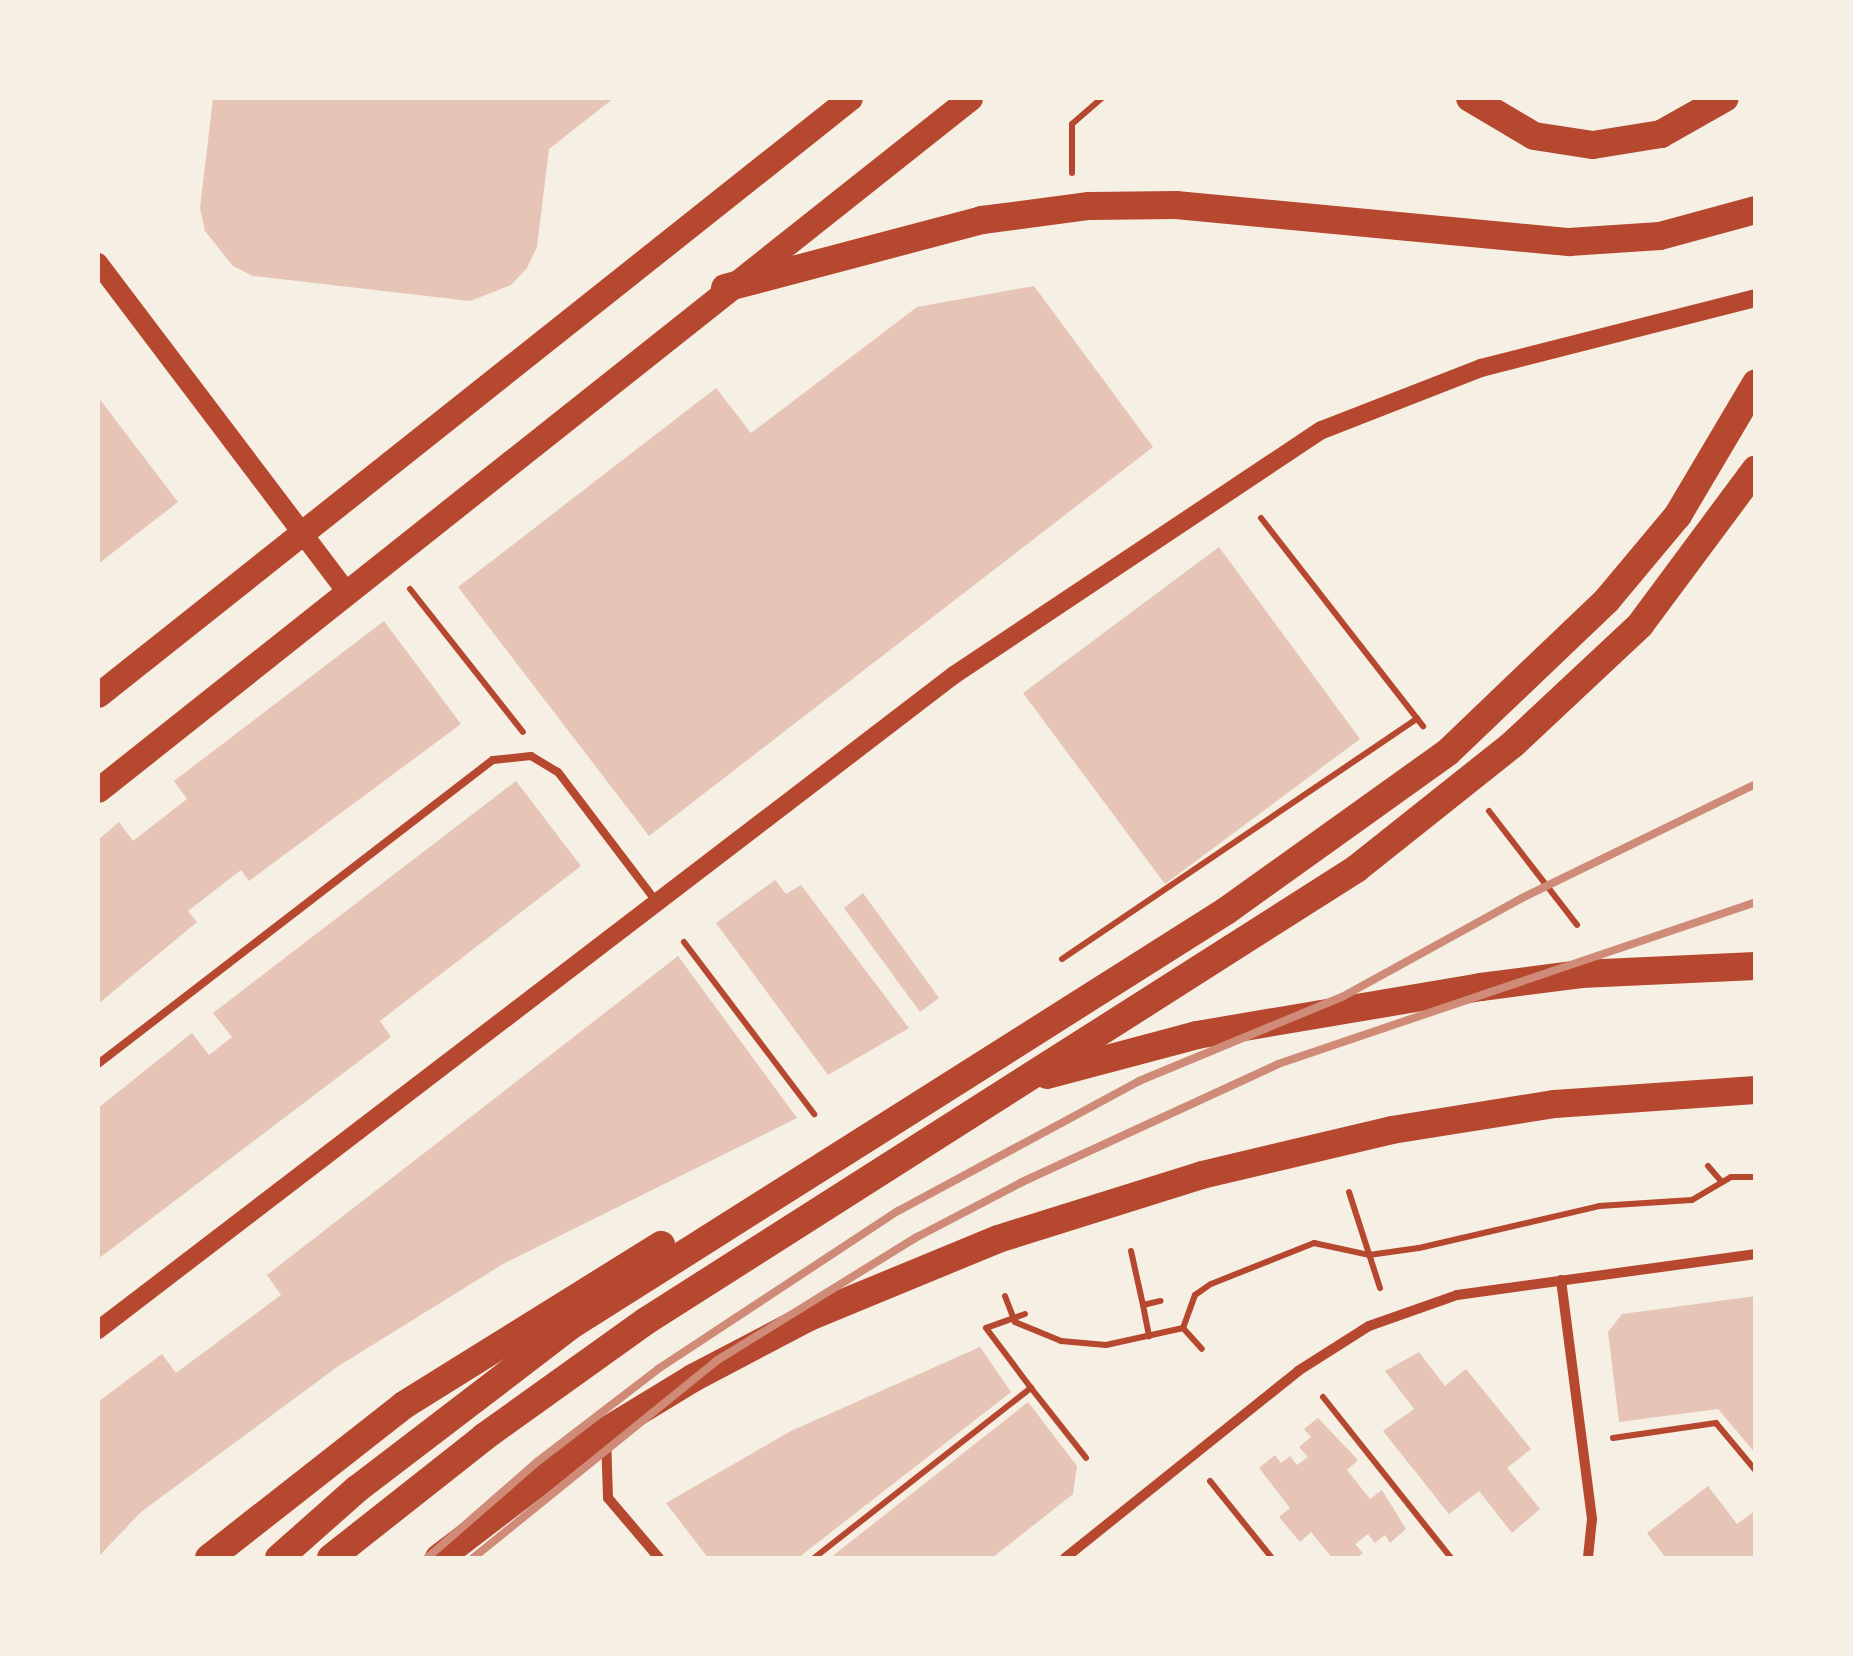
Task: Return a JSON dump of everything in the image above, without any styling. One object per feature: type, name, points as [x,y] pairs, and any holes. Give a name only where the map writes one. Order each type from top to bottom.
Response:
[{"type":"highway","points":[[1470,98],[1534,136],[1593,145],[1661,134],[1725,98]]},
{"type":"highway","points":[[725,288],[982,220],[1074,207],[1176,205],[1569,242],[1660,236],[1756,210]]},
{"type":"highway","points":[[279,1558],[357,1489],[570,1326],[1226,911],[1448,752],[1607,600],[1678,515],[1756,384]]},
{"type":"highway","points":[[331,1558],[484,1437],[646,1321],[990,1097],[1252,940],[1370,859],[1513,744],[1640,625],[1756,469]]},
{"type":"highway","points":[[208,1558],[369,1430],[509,1335],[798,1171],[916,1120],[1048,1075],[1268,1022],[1581,974],[1756,966]]},
{"type":"highway","points":[[439,1558],[606,1431],[808,1317],[982,1245],[1133,1195],[1260,1159],[1472,1116],[1600,1099],[1756,1090]]},
{"type":"main road","points":[[98,695],[850,98]]},
{"type":"main road","points":[[98,790],[725,288],[970,98]]},
{"type":"main road","points":[[98,263],[348,593]]},
{"type":"street","points":[[98,1330],[655,900],[954,676],[1322,430],[1481,368],[1756,298]]},
{"type":"street","points":[[1065,1558],[1350,1336],[1458,1295],[1756,1254]]},
{"type":"street","points":[[1561,1280],[1592,1520],[1588,1558]]},
{"type":"street","points":[[606,1431],[608,1498],[659,1558]]},
{"type":"lane","points":[[98,1064],[476,771],[512,755],[549,764],[655,900]]},
{"type":"path","points":[[1072,184],[1072,124],[1102,98]]},
{"type":"path","points":[[406,584],[549,764]]},
{"type":"path","points":[[1062,959],[1418,719]]},
{"type":"path","points":[[684,942],[814,1114]]},
{"type":"path","points":[[1708,1166],[1722,1182]]},
{"type":"path","points":[[1183,1328],[1194,1295],[1211,1284],[1314,1243],[1369,1254],[1598,1206],[1692,1200],[1722,1182],[1756,1177]]},
{"type":"path","points":[[1350,1192],[1380,1288]]},
{"type":"path","points":[[1131,1251],[1149,1336]]},
{"type":"path","points":[[1005,1296],[1013,1318],[1061,1341],[1106,1346],[1183,1328]]},
{"type":"path","points":[[1142,1305],[1160,1301]]},
{"type":"path","points":[[1025,1314],[986,1328],[1086,1458]]},
{"type":"path","points":[[1183,1328],[1202,1349]]},
{"type":"path","points":[[814,1558],[1032,1388]]},
{"type":"path","points":[[1323,1396],[1452,1558]]},
{"type":"path","points":[[1613,1438],[1716,1423],[1756,1471]]},
{"type":"path","points":[[1210,1481],[1272,1558]]},
{"type":"building","points":[[213,98],[614,98],[549,149],[537,247],[527,268],[511,285],[470,301],[253,276],[233,266],[205,231],[200,208]]},
{"type":"building","points":[[1034,286],[1153,447],[649,836],[458,587],[716,388],[751,433],[917,307]]},
{"type":"building","points":[[98,397],[178,502],[98,564]]},
{"type":"building","points":[[1219,547],[1360,739],[1165,884],[1023,693]]},
{"type":"building","points":[[384,621],[461,724],[249,881],[241,870],[188,911],[197,922],[98,1004],[98,840],[119,822],[133,841],[187,799],[174,781]]},
{"type":"building","points":[[516,781],[581,866],[380,1021],[391,1037],[98,1259],[98,1108],[192,1033],[209,1055],[232,1037],[213,1013]]},
{"type":"building","points":[[775,880],[786,894],[801,885],[909,1028],[828,1075],[716,923]]},
{"type":"building","points":[[863,893],[939,998],[920,1012],[844,908]]},
{"type":"building","points":[[678,956],[797,1118],[503,1264],[337,1367],[141,1512],[98,1557],[98,1402],[162,1354],[176,1373],[281,1295],[267,1275]]},
{"type":"building","points":[[1756,1296],[1756,1454],[1718,1409],[1619,1422],[1608,1332],[1622,1314]]},
{"type":"building","points":[[980,1347],[1011,1392],[798,1558],[708,1558],[666,1503],[791,1431]]},
{"type":"building","points":[[1419,1352],[1445,1386],[1466,1369],[1531,1449],[1507,1468],[1540,1509],[1512,1533],[1479,1491],[1449,1514],[1383,1431],[1414,1409],[1385,1371]]},
{"type":"building","points":[[1028,1402],[1077,1466],[1073,1494],[992,1558],[830,1558]]},
{"type":"building","points":[[1318,1418],[1358,1460],[1347,1470],[1370,1499],[1382,1490],[1406,1529],[1390,1543],[1385,1535],[1375,1543],[1368,1534],[1355,1544],[1363,1553],[1356,1558],[1332,1558],[1311,1532],[1300,1542],[1279,1517],[1290,1508],[1259,1468],[1275,1455],[1281,1463],[1290,1456],[1297,1465],[1308,1457],[1299,1447],[1311,1437],[1304,1429]]},
{"type":"building","points":[[1708,1486],[1737,1524],[1756,1510],[1756,1558],[1666,1558],[1647,1533]]},
{"type":"railway","points":[[427,1558],[537,1462],[658,1369],[898,1211],[1139,1081],[1342,997],[1522,898],[1756,784]]},
{"type":"railway","points":[[473,1558],[716,1361],[917,1237],[1022,1182],[1278,1064],[1756,902]]}]
